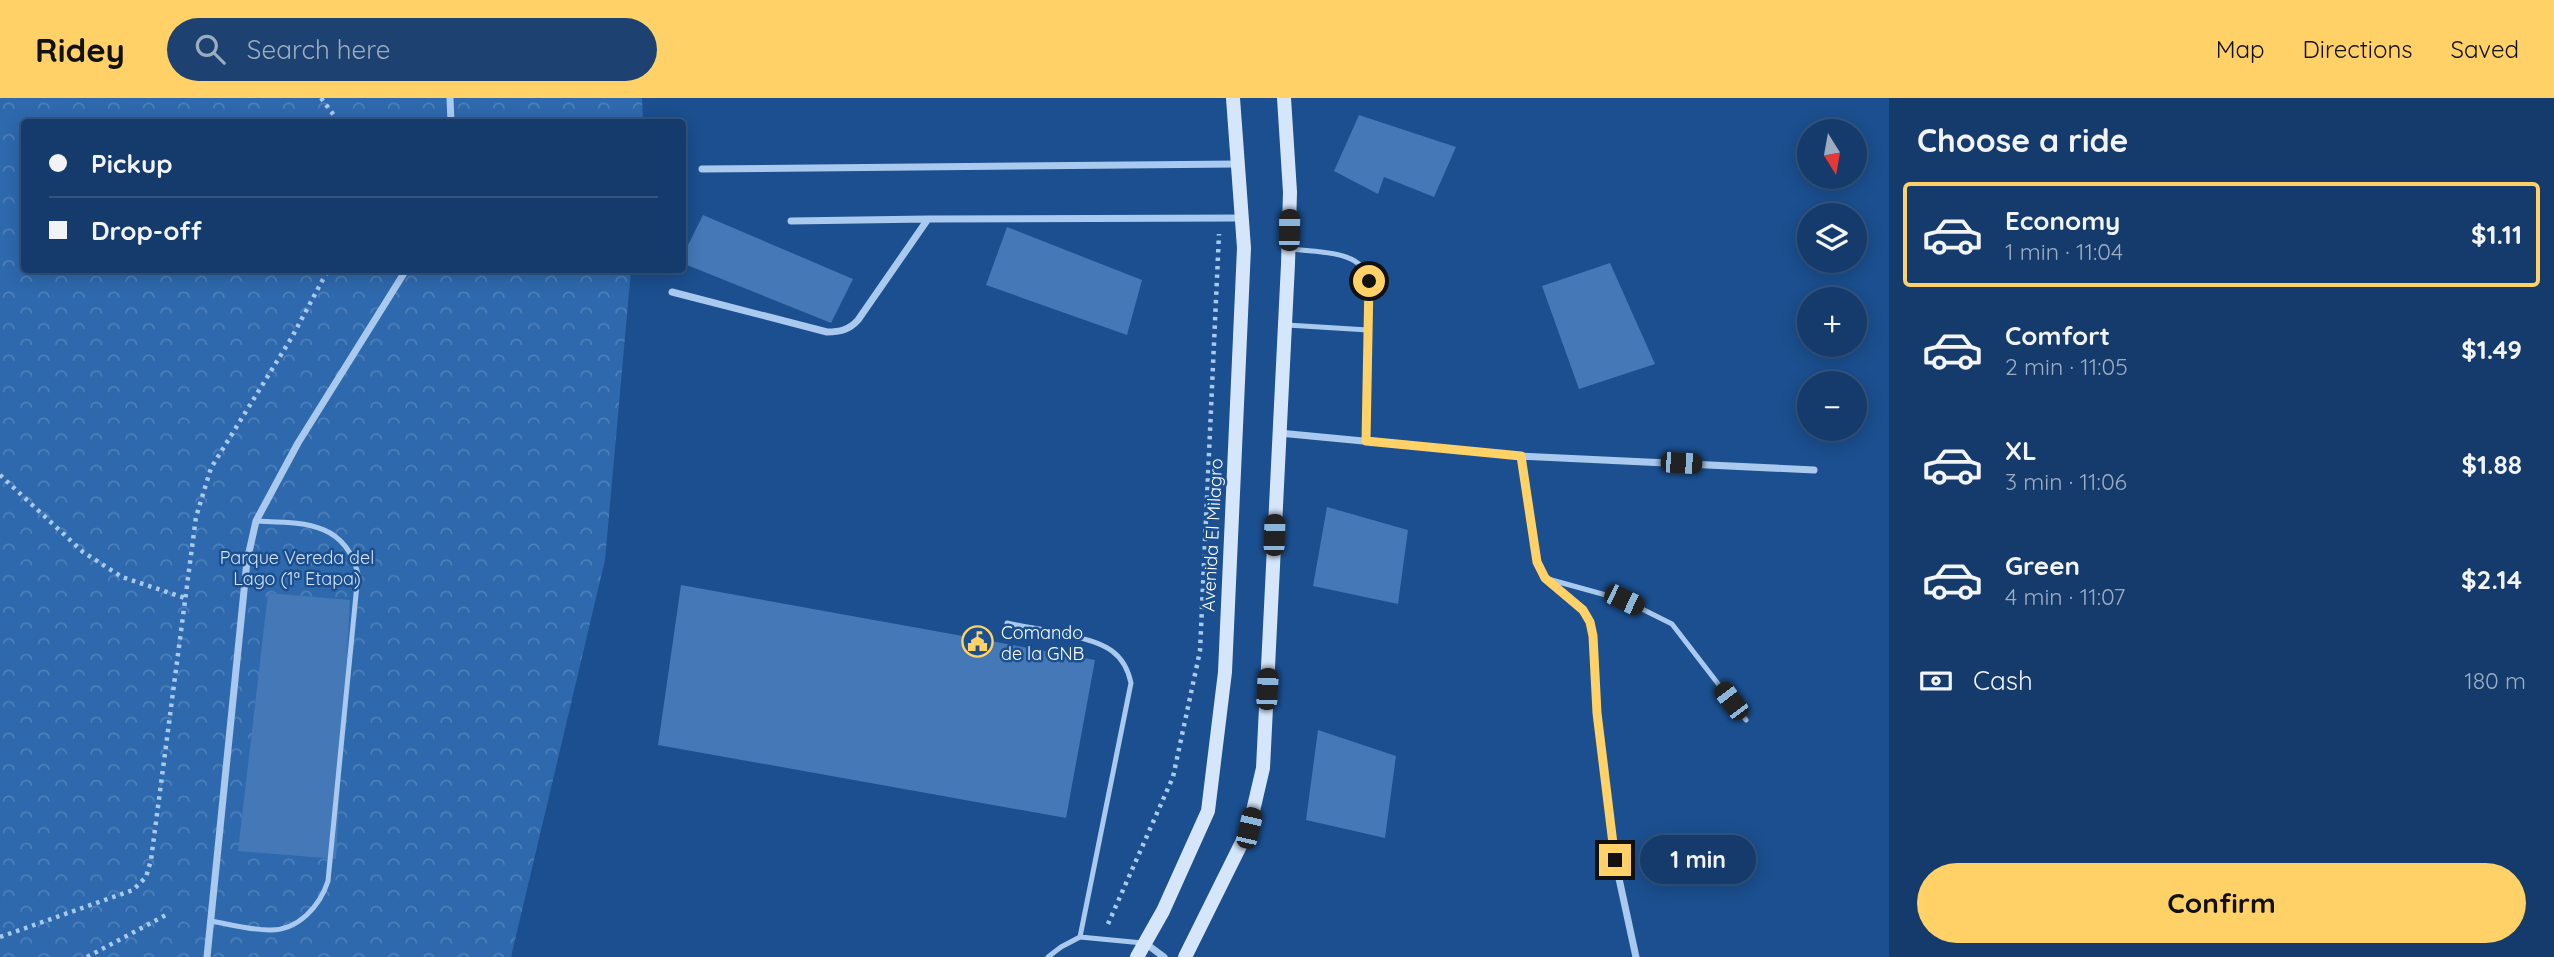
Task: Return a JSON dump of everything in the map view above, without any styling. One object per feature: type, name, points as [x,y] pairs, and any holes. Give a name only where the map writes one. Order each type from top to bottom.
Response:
[{"type":"main road","name":"Avenida El Milagro","points":[[1137,957],[1163,911],[1208,811],[1225,672],[1244,248],[1233,98]]},
{"type":"main road","points":[[1185,957],[1249,828],[1263,768],[1290,192],[1283,98]]},
{"type":"street","points":[[450,98],[451,119]]},
{"type":"street","points":[[702,169],[1238,164]]},
{"type":"street","points":[[791,221],[1242,218]]},
{"type":"street","points":[[672,292],[827,332],[837,332],[852,327],[858,320],[928,219]]},
{"type":"street","points":[[207,957],[247,561],[256,521],[298,443],[404,273]]},
{"type":"street","points":[[1278,433],[1521,456],[1814,470]]},
{"type":"street","points":[[1521,456],[1537,562],[1545,578],[1583,610],[1590,622],[1597,713],[1615,860],[1636,957]]},
{"type":"street","points":[[1145,943],[1164,957]]},
{"type":"lane","points":[[1288,249],[1352,257],[1367,271],[1366,441]]},
{"type":"lane","points":[[1285,325],[1368,331]]},
{"type":"lane","points":[[210,921],[270,930],[282,928],[312,910],[321,900],[328,881],[358,574],[346,546],[337,536],[322,528],[305,524],[256,521]]},
{"type":"lane","points":[[1545,578],[1624,600],[1672,624],[1746,720]]},
{"type":"lane","points":[[1007,623],[1100,643],[1121,659],[1131,682],[1080,937]]},
{"type":"lane","points":[[1048,957],[1080,937],[1145,943]]},
{"type":"path","points":[[321,98],[336,119]]},
{"type":"path","points":[[1101,939],[1173,778],[1200,652],[1219,234]]},
{"type":"path","points":[[0,937],[133,890],[146,877],[151,860],[196,517],[211,468],[292,337],[326,273]]},
{"type":"path","points":[[0,475],[83,552],[122,577],[185,598]]},
{"type":"path","points":[[87,957],[166,915]]},
{"type":"green space","name":"Parque Vereda del Lago (1ª Etapa)","points":[[0,98],[642,98],[643,119],[21,119],[21,273],[631,273],[605,560],[511,957],[0,957]]},
{"type":"building","points":[[1359,115],[1456,147],[1434,197],[1384,177],[1378,194],[1334,171]]},
{"type":"building","points":[[703,215],[853,279],[831,323],[686,265],[686,249]]},
{"type":"building","points":[[1007,227],[1142,280],[1127,335],[986,285]]},
{"type":"building","points":[[1610,263],[1655,364],[1579,389],[1542,286]]},
{"type":"building","points":[[1327,507],[1408,530],[1398,604],[1313,586]]},
{"type":"building","points":[[681,585],[1095,660],[1066,818],[658,745]]},
{"type":"building","points":[[268,593],[350,600],[336,859],[238,851]]},
{"type":"building","points":[[1318,730],[1396,756],[1385,838],[1306,820]]},
{"type":"place","name":"Comando de la GNB","points":[[978,642]]},
{"type":"route","points":[[1369,281],[1366,441],[1521,456],[1537,562],[1545,578],[1583,610],[1590,622],[1597,713],[1615,860]]}]
